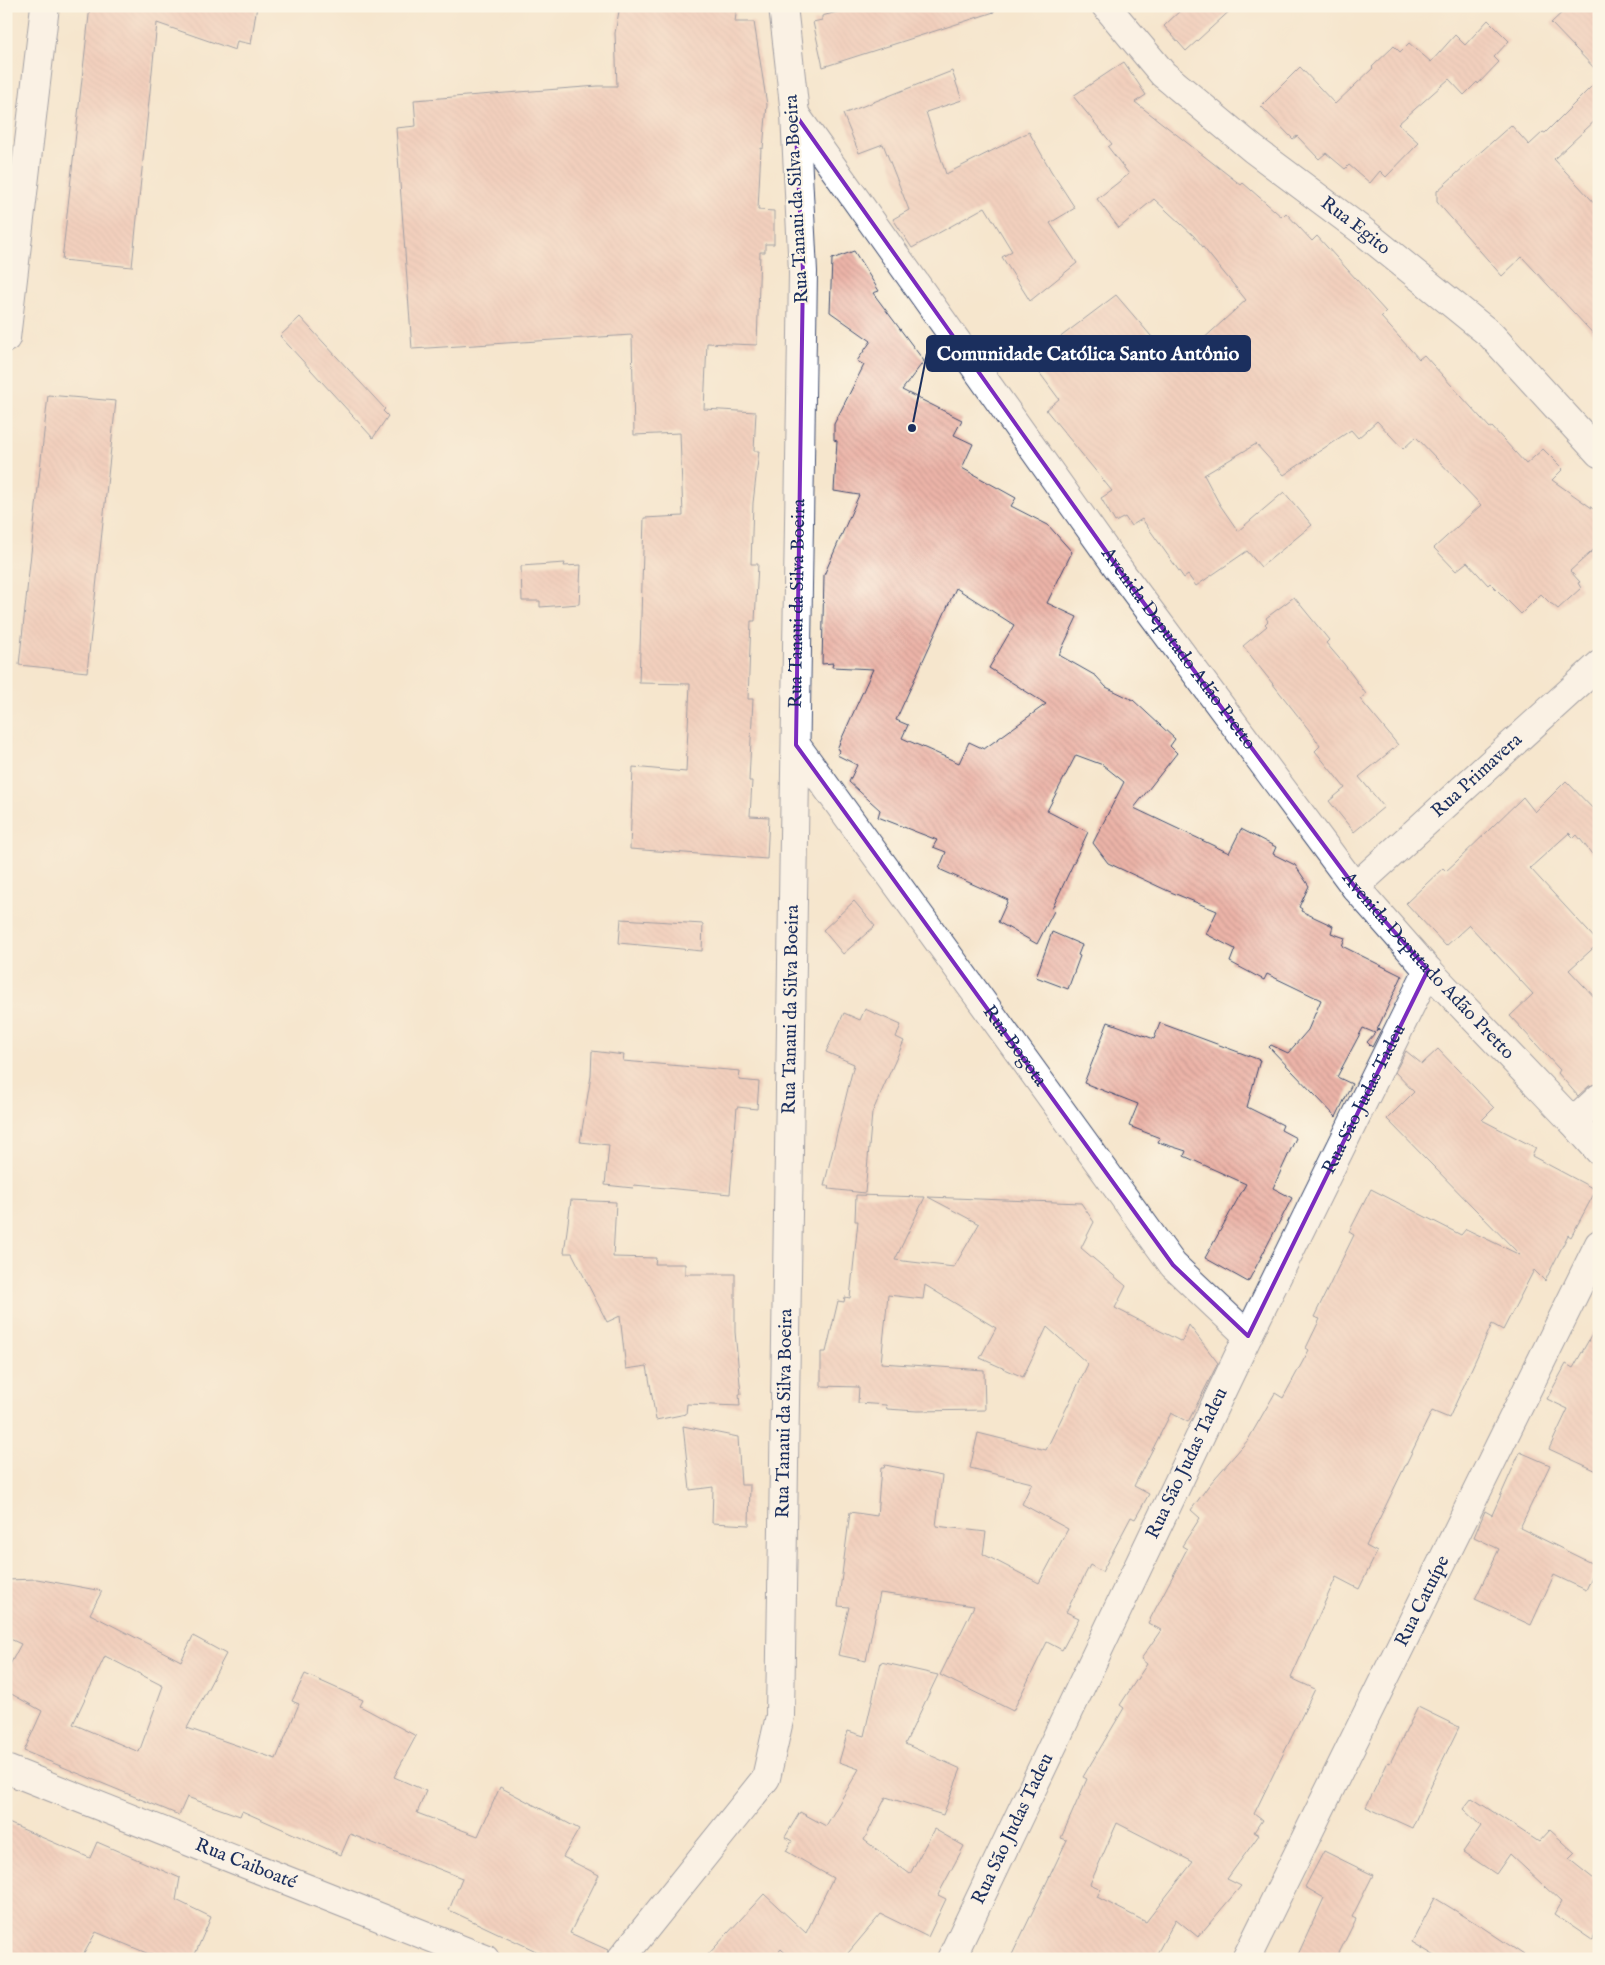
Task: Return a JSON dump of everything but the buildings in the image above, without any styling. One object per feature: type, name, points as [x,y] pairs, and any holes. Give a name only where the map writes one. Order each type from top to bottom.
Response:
[{"type":"street","points":[[6,338],[45,6]]},
{"type":"street","name":"Rua Tanaui da Silva Boeira","points":[[621,1959],[766,1778],[780,1716],[803,272],[795,114],[783,6]]},
{"type":"street","name":"Rua Egito","points":[[1106,6],[1163,74],[1253,149],[1360,229],[1491,335],[1599,453]]},
{"type":"street","name":"Avenida Deputado Adão Pretto","points":[[795,114],[1123,576],[1356,887],[1428,970],[1599,1151]]},
{"type":"street","name":"Rua Primavera","points":[[1356,887],[1599,665]]},
{"type":"street","name":"Rua Bogota","points":[[796,745],[1173,1265],[1248,1336]]},
{"type":"street","name":"Rua São Judas Tadeu","points":[[951,1959],[1248,1336],[1428,970]]},
{"type":"street","points":[[1573,1122],[1599,1098]]},
{"type":"street","name":"Rua Catuípe","points":[[1246,1959],[1599,1244]]},
{"type":"street","name":"Rua Caiboaté","points":[[6,1769],[485,1959]]},
{"type":"highlighted area","points":[[795,114],[1123,575],[1355,887],[1428,970],[1248,1336],[1173,1265],[796,745],[803,272]]},
{"type":"place","name":"Comunidade Católica Santo Antônio","points":[[912,428]]}]
